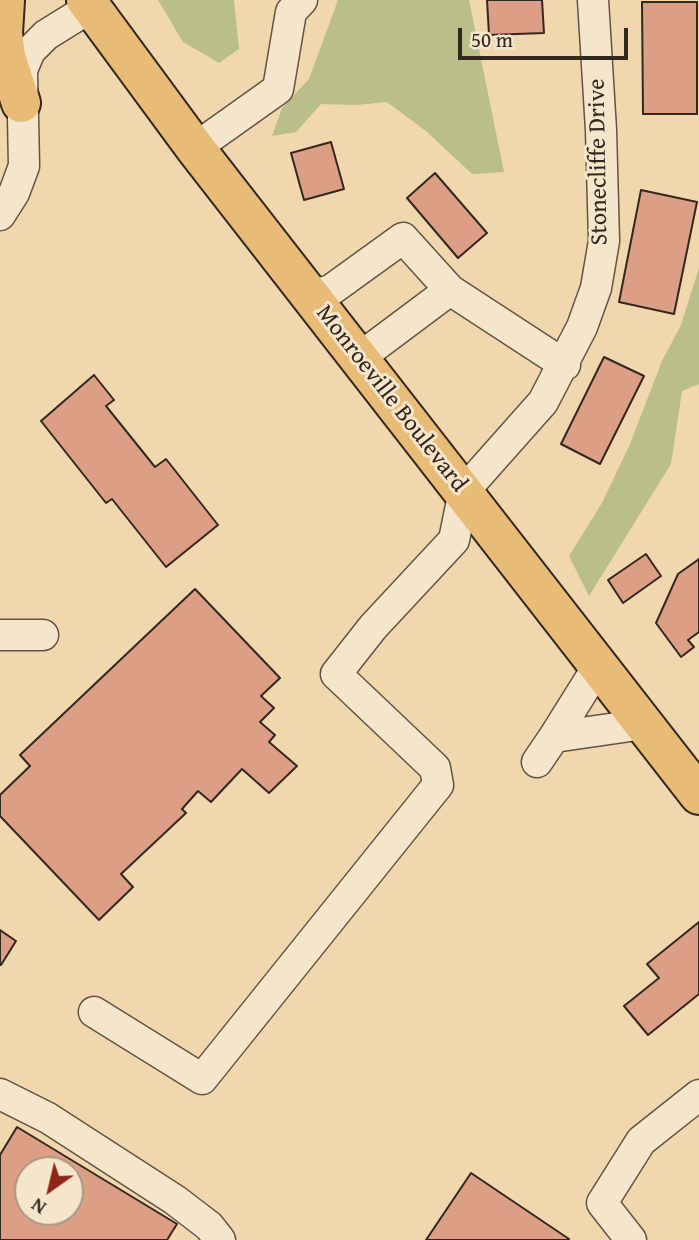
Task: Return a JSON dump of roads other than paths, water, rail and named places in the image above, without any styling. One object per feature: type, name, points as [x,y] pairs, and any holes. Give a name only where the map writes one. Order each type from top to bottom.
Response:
[{"type":"main road","points":[[5,0],[3,33],[6,57],[21,103]]},
{"type":"main road","name":"Monroeville Boulevard","points":[[89,3],[195,148],[699,795]]},
{"type":"street","name":"Stonecliffe Drive","points":[[464,491],[543,402],[565,365],[596,288],[604,240],[593,0]]},
{"type":"street","points":[[0,215],[14,193],[24,166],[22,71],[30,51],[89,3]]},
{"type":"street","points":[[195,148],[278,89],[293,4]]},
{"type":"street","points":[[310,296],[331,290],[403,237],[450,290],[565,365]]},
{"type":"street","points":[[359,358],[450,290]]},
{"type":"street","points":[[94,1012],[202,1079],[438,785],[435,768],[336,674],[373,627],[454,540],[464,491]]},
{"type":"street","points":[[0,635],[43,635]]},
{"type":"street","points":[[537,762],[599,665]]},
{"type":"street","points":[[554,737],[644,724]]},
{"type":"street","points":[[0,1094],[48,1118],[175,1200],[209,1235]]},
{"type":"street","points":[[631,1240],[602,1203],[641,1141],[699,1095]]}]
